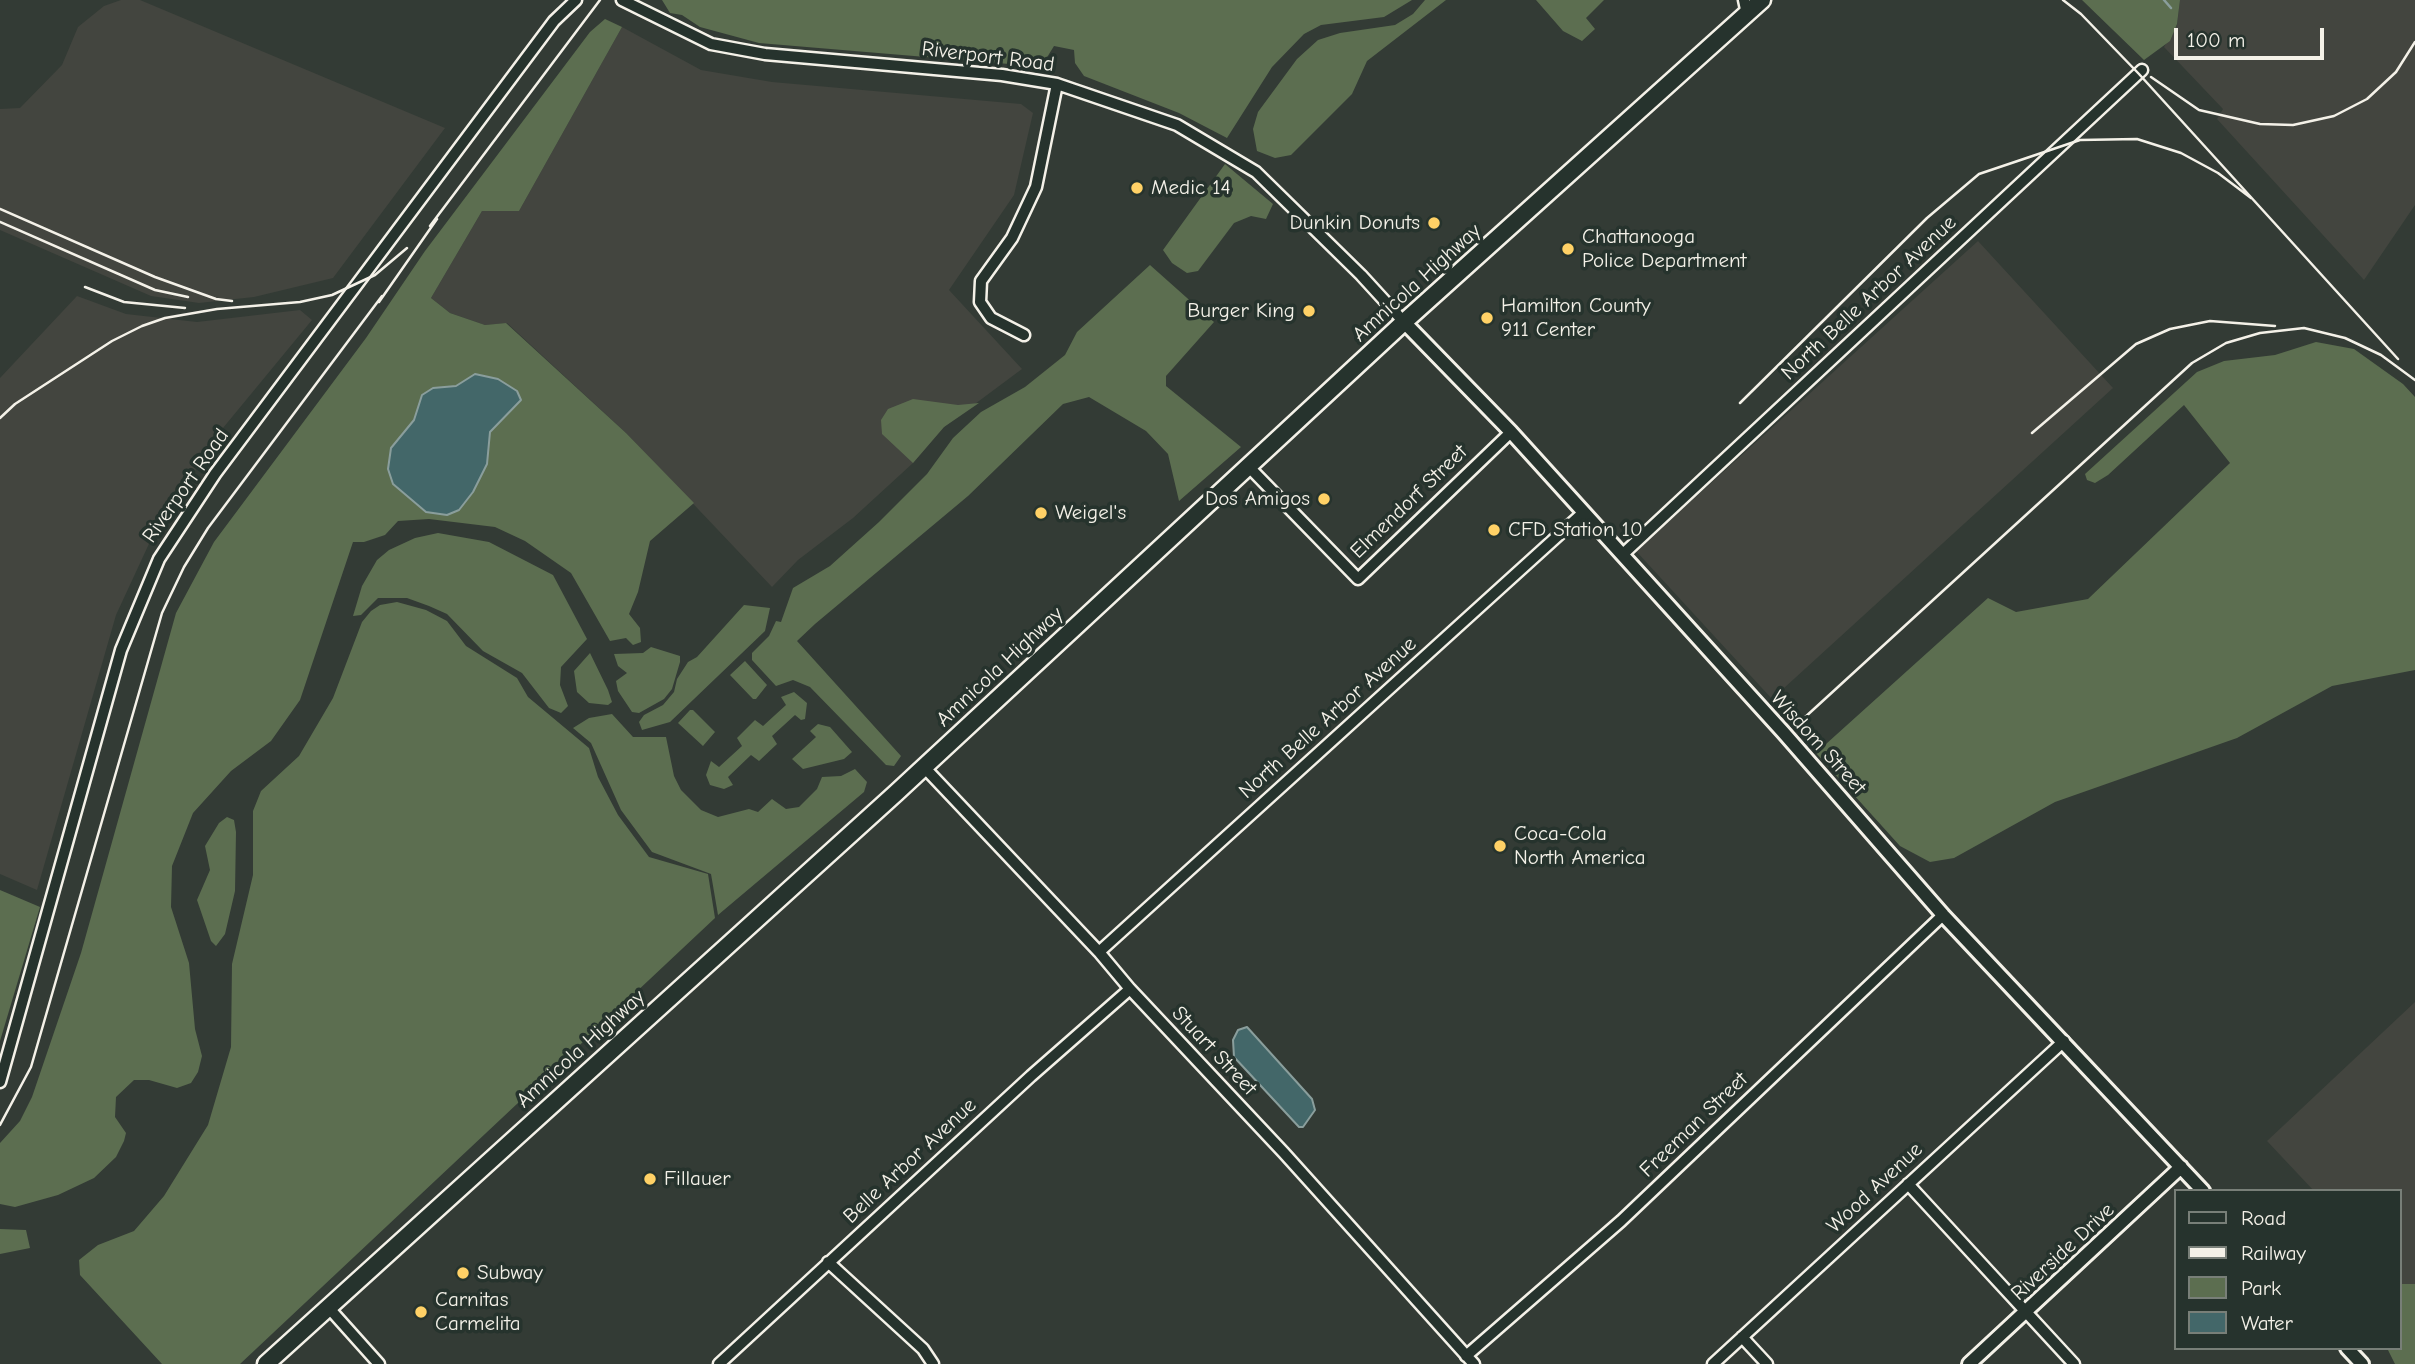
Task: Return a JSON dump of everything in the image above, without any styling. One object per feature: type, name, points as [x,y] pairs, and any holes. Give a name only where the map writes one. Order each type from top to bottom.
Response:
[{"type":"main road","name":"Amnicola Highway","points":[[265,1364],[924,766],[1745,7],[1762,0]]},
{"type":"street","name":"Riverport Road","points":[[0,1082],[121,650],[159,559],[215,474],[554,21],[576,0]]},
{"type":"street","name":"Riverport Road","points":[[622,0],[638,3],[711,44],[765,54],[1002,75],[1057,84],[1177,125],[1256,172],[1352,265],[1404,322]]},
{"type":"street","name":"North Belle Arbor Avenue","points":[[1622,555],[2143,70]]},
{"type":"street","points":[[1024,335],[991,318],[980,302],[981,281],[1012,238],[1036,187],[1057,84]]},
{"type":"street","name":"Wisdom Street","points":[[1404,322],[1511,432],[1783,732],[1944,915],[2201,1189]]},
{"type":"street","name":"Elmendorf Street","points":[[1248,466],[1358,579],[1511,432]]},
{"type":"street","name":"North Belle Arbor Avenue","points":[[1099,951],[1583,513]]},
{"type":"street","name":"Stuart Street","points":[[924,766],[1099,951],[1130,989],[1284,1153],[1470,1360]]},
{"type":"street","name":"Freeman Street","points":[[1470,1360],[1944,915]]},
{"type":"street","name":"Belle Arbor Avenue","points":[[719,1364],[1130,989]]},
{"type":"street","name":"Wood Avenue","points":[[1713,1364],[2064,1041]]},
{"type":"street","name":"Riverside Drive","points":[[1969,1364],[2181,1167]]},
{"type":"street","points":[[1908,1184],[2074,1364]]},
{"type":"street","points":[[828,1262],[923,1349],[933,1364]]},
{"type":"street","points":[[328,1307],[379,1364]]},
{"type":"street","points":[[1742,1337],[1767,1364]]},
{"type":"street","points":[[2349,1350],[2362,1364]]},
{"type":"shaded area","points":[[121,0],[140,0],[445,128],[333,278],[254,297],[199,303],[151,296],[0,230],[0,109],[20,108],[62,65],[78,27],[104,6]]},
{"type":"shaded area","points":[[2180,0],[2415,0],[2415,205],[2364,280],[2217,119],[2223,109],[2164,47],[2177,25]]},
{"type":"shaded area","points":[[622,27],[701,70],[772,82],[1021,104],[1033,113],[1014,195],[949,290],[1022,369],[944,427],[913,463],[853,518],[798,560],[772,587],[626,433],[507,323],[485,325],[450,313],[431,298],[482,211],[519,211]]},
{"type":"shaded area","points":[[1978,241],[2113,388],[1772,699],[1636,551]]},
{"type":"shaded area","points":[[77,296],[126,314],[197,322],[300,310],[312,320],[223,428],[154,533],[116,615],[37,890],[0,874],[0,378]]},
{"type":"shaded area","points":[[2415,1002],[2415,1299],[2401,1284],[2401,1189],[2312,1189],[2267,1141]]},
{"type":"green space","points":[[662,0],[1412,0],[1384,17],[1321,25],[1304,34],[1272,67],[1227,138],[1179,113],[1084,76],[1075,63],[1074,50],[1054,46],[1046,59],[1033,66],[759,43],[700,27],[682,15],[670,13]]},
{"type":"green space","points":[[1425,0],[1446,0],[1367,61],[1352,94],[1291,155],[1275,158],[1257,151],[1253,129],[1258,112],[1297,59],[1318,40],[1340,33],[1395,25],[1413,14]]},
{"type":"green space","points":[[1536,0],[1604,0],[1586,18],[1595,29],[1582,41],[1563,31]]},
{"type":"green space","points":[[2082,0],[2180,0],[2177,24],[2170,41],[2144,60]]},
{"type":"green space","points":[[605,19],[622,27],[519,211],[482,211],[431,298],[450,313],[485,325],[506,323],[626,433],[694,503],[650,541],[638,592],[629,614],[640,628],[641,642],[633,645],[626,638],[610,641],[571,573],[525,541],[495,527],[429,519],[398,521],[385,535],[364,542],[353,542],[300,700],[271,741],[231,771],[193,813],[172,866],[171,907],[189,963],[195,1029],[202,1056],[198,1072],[191,1083],[177,1088],[149,1080],[134,1080],[116,1097],[115,1117],[126,1133],[124,1141],[116,1157],[94,1178],[58,1195],[15,1207],[0,1204],[0,1143],[20,1121],[32,1097],[81,953],[176,613],[214,542],[366,338],[425,251],[590,32]]},
{"type":"green space","points":[[1225,164],[1273,204],[1266,219],[1251,216],[1234,223],[1198,271],[1187,273],[1172,263],[1163,250]]},
{"type":"green space","points":[[1150,265],[1214,322],[1166,376],[1166,386],[1241,447],[1179,501],[1168,454],[1146,431],[1089,397],[1063,404],[968,496],[815,624],[797,641],[901,756],[894,766],[886,765],[810,687],[793,680],[776,686],[752,660],[752,653],[769,636],[776,621],[781,622],[793,588],[830,566],[879,522],[927,474],[953,438],[981,412],[1025,387],[1065,355],[1077,332]]},
{"type":"green space","points":[[2316,342],[2354,349],[2403,384],[2415,397],[2415,670],[2332,686],[2237,738],[2055,802],[1954,858],[1930,862],[1900,846],[1816,753],[1988,598],[2016,612],[2088,599],[2230,463],[2184,405],[2108,475],[2095,483],[2087,480],[2085,474],[2197,372],[2224,361],[2275,355]]},
{"type":"green space","points":[[913,399],[958,405],[979,403],[944,427],[913,463],[882,434],[881,420],[888,409]]},
{"type":"green space","points":[[438,533],[489,542],[553,575],[587,639],[561,667],[560,685],[568,706],[561,713],[549,708],[522,673],[483,651],[447,614],[407,598],[378,598],[361,615],[353,616],[362,586],[377,560],[389,550],[415,538]]},
{"type":"green space","points":[[397,602],[426,610],[447,621],[466,646],[517,678],[528,697],[589,748],[598,777],[618,815],[649,857],[708,874],[715,918],[240,1364],[162,1364],[80,1275],[79,1260],[98,1245],[134,1231],[164,1196],[208,1125],[231,1047],[232,964],[253,875],[253,811],[261,791],[299,756],[333,698],[362,622],[380,605]]},
{"type":"green space","points":[[744,605],[770,608],[765,631],[670,722],[642,730],[639,722],[644,715],[663,705],[674,692],[677,679],[688,662],[697,657]]},
{"type":"green space","points":[[651,647],[680,656],[680,662],[672,689],[664,699],[639,713],[632,712],[618,691],[616,681],[627,673],[618,666],[614,654],[643,653]]},
{"type":"green space","points":[[590,653],[608,690],[612,702],[608,705],[589,703],[577,692],[574,671]]},
{"type":"green space","points":[[745,661],[767,685],[756,699],[730,675]]},
{"type":"green space","points":[[794,692],[807,703],[805,719],[801,720],[795,715],[772,736],[777,744],[759,761],[751,755],[728,777],[733,785],[724,789],[710,785],[706,775],[711,761],[719,767],[742,746],[737,738],[755,720],[763,726],[786,705],[781,697]]},
{"type":"green space","points":[[690,710],[715,732],[703,746],[678,723]]},
{"type":"green space","points":[[612,714],[633,737],[666,737],[674,776],[681,790],[701,810],[718,817],[749,809],[758,812],[772,799],[786,809],[799,807],[817,789],[822,777],[841,776],[855,769],[867,782],[864,792],[718,915],[711,874],[652,852],[621,810],[591,743],[573,728],[589,718]]},
{"type":"green space","points":[[818,724],[830,727],[852,752],[844,759],[803,769],[792,759],[816,737],[810,731]]},
{"type":"green space","points":[[227,817],[234,820],[236,832],[235,891],[225,934],[216,946],[211,941],[197,900],[210,870],[205,846],[219,823]]},
{"type":"green space","points":[[0,890],[40,907],[0,1041]]},
{"type":"green space","points":[[0,1229],[26,1230],[30,1248],[0,1254]]},
{"type":"green space","points":[[2415,1284],[2415,1364],[2395,1364],[2388,1350],[2401,1350],[2401,1286]]},
{"type":"water","points":[[475,374],[498,379],[517,391],[521,400],[490,432],[487,464],[473,492],[459,510],[447,515],[426,512],[393,484],[388,469],[391,448],[414,420],[422,395],[433,388],[456,386]]},
{"type":"water","points":[[1247,1027],[1312,1099],[1315,1110],[1303,1127],[1299,1127],[1234,1057],[1233,1040],[1238,1030]]},
{"type":"waterway","points":[[2164,0],[2171,8]]},
{"type":"railway","points":[[430,226],[600,0]]},
{"type":"railway","points":[[2063,0],[2081,14],[2139,74],[2398,359]]},
{"type":"railway","points":[[2151,77],[2199,110],[2260,124],[2293,125],[2334,116],[2367,99],[2396,72],[2415,42]]},
{"type":"railway","points":[[1740,403],[1927,218],[1979,174],[2080,140],[2137,139],[2181,153],[2218,173],[2251,198]]},
{"type":"railway","points":[[0,209],[155,277],[216,299],[232,301]]},
{"type":"railway","points":[[379,302],[437,219]]},
{"type":"railway","points":[[0,222],[155,290],[188,297]]},
{"type":"railway","points":[[0,418],[15,404],[112,341],[142,326],[165,318],[217,309],[300,302],[332,295],[375,275],[407,248]]},
{"type":"railway","points":[[85,287],[124,302],[185,308]]},
{"type":"railway","points":[[0,1125],[31,1067],[162,613],[184,567],[208,528],[382,296]]},
{"type":"railway","points":[[2032,433],[2136,344],[2170,329],[2210,321],[2275,326]]},
{"type":"railway","points":[[1803,719],[2192,363],[2226,343],[2260,333],[2304,328],[2345,338],[2381,355],[2415,380]]},
{"type":"place","name":"Medic 14","points":[[1137,188]]},
{"type":"place","name":"Dunkin Donuts","points":[[1434,223]]},
{"type":"place","name":"Chattanooga Police Department","points":[[1568,249]]},
{"type":"place","name":"Burger King","points":[[1309,311]]},
{"type":"place","name":"Hamilton County 911 Center","points":[[1487,318]]},
{"type":"place","name":"Dos Amigos","points":[[1324,499]]},
{"type":"place","name":"Weigel's","points":[[1041,513]]},
{"type":"place","name":"CFD Station 10","points":[[1494,530]]},
{"type":"place","name":"Coca-Cola North America","points":[[1500,846]]},
{"type":"place","name":"Fillauer","points":[[650,1179]]},
{"type":"place","name":"Subway","points":[[463,1273]]},
{"type":"place","name":"Carnitas Carmelita","points":[[421,1312]]}]
